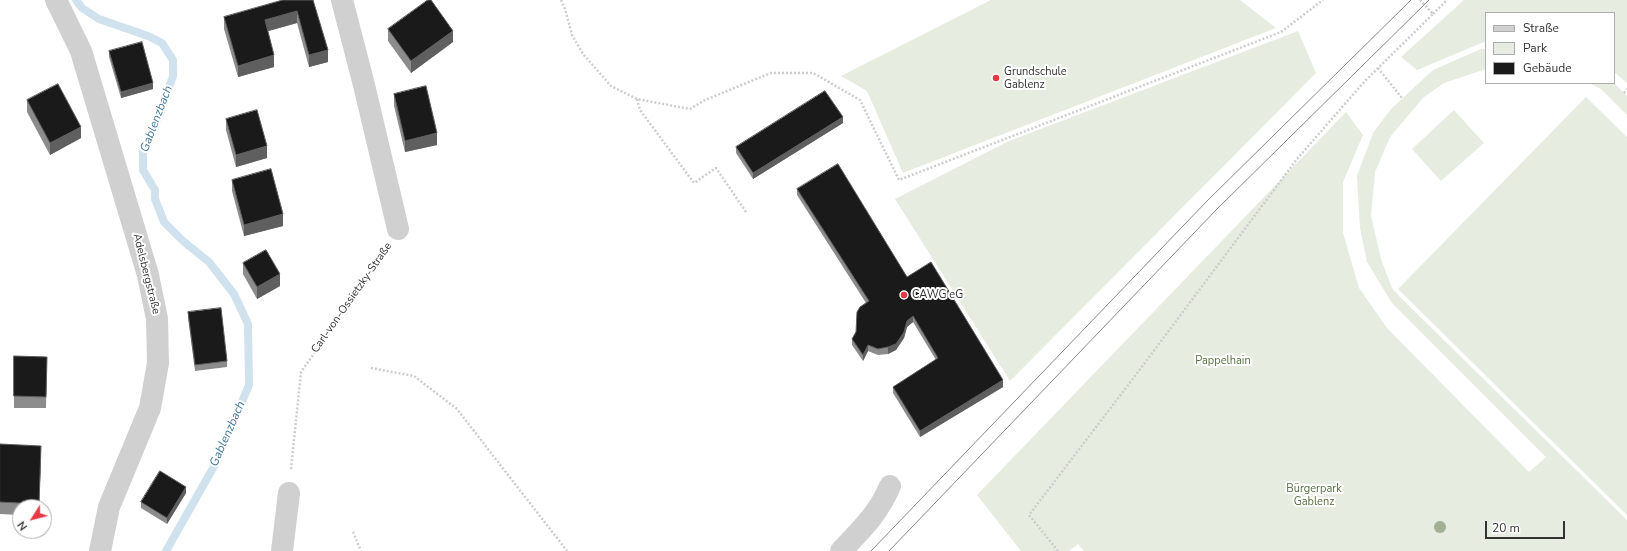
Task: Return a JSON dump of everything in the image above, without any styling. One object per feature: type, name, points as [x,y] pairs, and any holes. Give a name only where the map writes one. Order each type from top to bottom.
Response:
[{"type":"street","name":"Adelsbergstraße","points":[[56,0],[81,51],[148,275],[157,319],[158,363],[150,408],[109,507],[100,551]]},
{"type":"street","points":[[342,0],[398,229]]},
{"type":"street","points":[[841,551],[871,519],[882,503],[890,486]]},
{"type":"street","points":[[282,551],[289,493]]},
{"type":"path","points":[[561,0],[565,8],[572,35],[583,54],[611,86],[637,98],[690,109],[705,100],[771,73],[813,73],[860,100],[899,180],[1281,32],[1324,0]]},
{"type":"path","points":[[1420,0],[1433,14]]},
{"type":"path","points":[[1058,551],[1028,515],[1138,372],[1297,159],[1364,82],[1447,0]]},
{"type":"path","points":[[1378,68],[1402,98]]},
{"type":"path","points":[[1624,92],[1627,89]]},
{"type":"path","points":[[637,98],[640,110],[694,183],[716,168],[746,212]]},
{"type":"path","name":"Carl-von-Ossietzky-Straße","points":[[289,493],[301,372],[390,246],[398,229]]},
{"type":"path","points":[[371,368],[414,376],[458,409],[567,551]]},
{"type":"path","points":[[353,532],[361,551]]},
{"type":"green space","name":"Grundschule Gablenz","points":[[991,0],[1240,0],[1276,28],[903,173],[867,91],[841,76]]},
{"type":"green space","points":[[1464,0],[1627,0],[1627,83],[1615,73],[1615,12],[1485,12],[1485,41],[1417,70],[1401,57]]},
{"type":"green space","points":[[1298,31],[1316,73],[1010,381],[895,199],[1009,141]]},
{"type":"green space","name":"Pappelhain","points":[[1481,49],[1485,49],[1485,69],[1444,83],[1424,97],[1390,137],[1375,172],[1371,216],[1381,259],[1392,288],[1627,520],[1627,551],[1084,551],[1078,544],[1069,551],[1021,551],[977,495],[1346,112],[1363,135],[1343,182],[1343,233],[1359,288],[1387,328],[1529,472],[1546,457],[1392,303],[1367,262],[1360,228],[1357,176],[1373,133],[1391,109],[1433,70]]},
{"type":"green space","points":[[1591,84],[1615,84],[1627,96],[1627,115],[1601,89]]},
{"type":"green space","points":[[1586,97],[1627,137],[1627,515],[1398,289]]},
{"type":"green space","points":[[1454,110],[1484,143],[1441,181],[1412,149]]},
{"type":"building","points":[[283,0],[313,0],[328,50],[309,55],[297,11],[265,20],[274,55],[238,66],[224,17]]},
{"type":"building","points":[[428,0],[431,0],[453,31],[411,61],[388,29]]},
{"type":"building","points":[[142,42],[153,83],[121,92],[109,51]]},
{"type":"building","points":[[58,84],[81,127],[50,143],[27,100]]},
{"type":"building","points":[[426,86],[437,133],[405,141],[394,94]]},
{"type":"building","points":[[825,91],[843,117],[753,173],[736,147]]},
{"type":"building","points":[[257,110],[267,146],[236,155],[226,119]]},
{"type":"building","name":"CAWG eG","points":[[838,164],[907,277],[931,262],[1003,380],[920,431],[893,387],[938,358],[913,316],[907,321],[904,332],[896,344],[878,349],[868,345],[863,355],[852,339],[856,332],[857,312],[860,307],[869,301],[797,189]]},
{"type":"building","points":[[271,169],[283,214],[244,225],[232,180]]},
{"type":"building","points":[[266,250],[280,274],[257,287],[243,263]]},
{"type":"building","points":[[221,308],[227,361],[195,365],[188,312]]},
{"type":"building","points":[[14,356],[47,357],[46,397],[14,396]]},
{"type":"building","points":[[0,444],[41,446],[39,499],[12,499],[12,503],[0,502]]},
{"type":"building","points":[[160,471],[186,487],[167,518],[141,502]]},
{"type":"waterway","name":"Gablenzbach","points":[[76,0],[82,8],[99,19],[148,36],[162,43],[173,60],[173,76],[155,127],[143,151],[143,170],[155,190],[155,199],[164,222],[183,241],[209,262],[234,294],[248,324],[249,385],[217,461],[166,551]]},
{"type":"tram line","points":[[871,551],[1207,201],[1411,0]]},
{"type":"tram line","points":[[889,551],[1217,209],[1429,0]]},
{"type":"place","name":"Grundschule Gablenz","points":[[996,78]]},
{"type":"place","name":"CAWG eG","points":[[904,295]]},
{"type":"park label","name":"Bürgerpark Gablenz","points":[[1314,495]]}]
